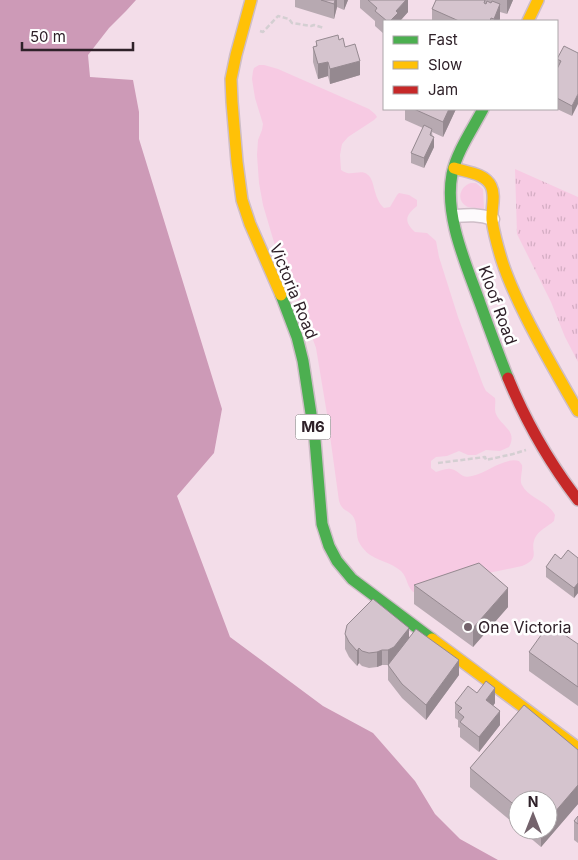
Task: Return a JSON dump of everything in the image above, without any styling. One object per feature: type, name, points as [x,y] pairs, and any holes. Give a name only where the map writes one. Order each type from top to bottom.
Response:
[{"type":"main road","name":"Victoria Road","points":[[251,0],[231,82],[238,178],[251,228],[291,317],[299,342],[315,443],[323,524],[330,550],[340,566],[352,579],[578,748]]},
{"type":"main road","points":[[528,20],[538,0]]},
{"type":"main road","name":"Kloof Road","points":[[482,110],[454,168],[451,191],[454,216],[466,264],[502,365],[517,400],[548,457],[578,500]]},
{"type":"main road","points":[[454,168],[480,177],[489,183],[492,190],[492,219],[502,261],[516,298],[562,386],[578,411]]},
{"type":"street","points":[[454,216],[476,215],[492,219]]},
{"type":"path","points":[[259,31],[263,32],[278,16],[289,18],[292,23],[324,28]]},
{"type":"path","points":[[438,463],[485,457],[486,460],[532,448]]},
{"type":"green space","points":[[259,65],[278,69],[369,109],[377,117],[348,137],[342,144],[340,155],[341,170],[348,173],[362,172],[368,175],[380,204],[384,208],[390,207],[399,193],[409,195],[417,200],[417,206],[408,215],[407,221],[415,232],[427,233],[436,241],[439,257],[458,317],[483,385],[486,391],[495,398],[496,414],[508,429],[511,437],[509,447],[500,451],[486,450],[476,455],[468,455],[459,451],[447,456],[436,457],[431,461],[431,468],[436,472],[451,469],[468,477],[507,461],[519,461],[522,465],[521,483],[525,489],[548,506],[555,515],[554,521],[535,538],[534,554],[532,560],[528,563],[522,566],[460,579],[415,593],[410,589],[401,571],[369,554],[360,544],[354,518],[342,507],[339,501],[316,348],[276,249],[263,205],[257,155],[258,140],[263,124],[255,98],[252,79],[254,68]]},
{"type":"green space","points":[[515,169],[578,197],[578,362],[517,234]]},
{"type":"green space","points":[[471,183],[476,183],[483,189],[484,209],[468,207],[461,201],[462,190]]},
{"type":"shaded area","points":[[0,0],[136,0],[109,28],[88,55],[90,77],[133,80],[139,112],[139,139],[222,409],[214,453],[177,496],[230,637],[323,706],[373,733],[415,781],[435,814],[460,839],[498,860],[0,860]]},
{"type":"building","points":[[321,0],[335,0],[334,4]]},
{"type":"building","points":[[368,0],[406,0],[391,20],[386,20],[375,11],[377,8]]},
{"type":"building","points":[[436,0],[485,0],[484,3],[486,4],[487,1],[491,3],[492,1],[500,4],[494,19],[491,18],[490,20],[457,20],[432,9]]},
{"type":"building","points":[[338,35],[339,40],[343,38],[345,47],[355,44],[360,61],[330,69],[328,62],[318,64],[313,47],[317,46],[316,41]]},
{"type":"building","points":[[564,46],[578,53],[578,94],[572,106],[558,99],[558,67],[561,61],[558,57]]},
{"type":"building","points":[[416,110],[449,110],[443,122]]},
{"type":"building","points":[[424,125],[432,129],[430,135],[434,137],[424,158],[411,153]]},
{"type":"building","points":[[568,550],[578,558],[578,583],[574,588],[546,567],[555,554],[561,559]]},
{"type":"building","points":[[479,563],[508,588],[473,628],[414,585]]},
{"type":"building","points":[[373,599],[409,628],[394,647],[388,650],[369,653],[359,648],[357,651],[345,634],[347,625]]},
{"type":"building","points":[[549,624],[578,644],[578,687],[529,652]]},
{"type":"building","points":[[416,629],[459,660],[426,705],[402,684],[388,665]]},
{"type":"building","points":[[486,681],[495,688],[486,700],[500,711],[479,737],[460,722],[464,717],[458,712],[462,708],[455,703],[468,686],[477,693]]},
{"type":"building","points":[[524,705],[578,750],[578,785],[558,808],[558,790],[508,790],[508,800],[470,768]]},
{"type":"building","points":[[578,816],[578,824],[574,821]]},
{"type":"traffic: fast","points":[[482,110],[454,165],[450,190],[451,206],[463,256],[508,378]]},
{"type":"traffic: fast","points":[[281,295],[297,337],[303,361],[315,440],[322,524],[329,546],[337,561],[352,579],[432,639]]},
{"type":"traffic: slow","points":[[251,0],[231,79],[237,162],[242,200],[250,224],[281,295]]},
{"type":"traffic: slow","points":[[528,20],[538,0]]},
{"type":"traffic: slow","points":[[454,168],[480,176],[491,186],[493,194],[493,225],[507,275],[532,329],[578,411]]},
{"type":"traffic: slow","points":[[432,639],[578,748]]},
{"type":"traffic: jam","points":[[508,378],[522,410],[539,441],[557,471],[578,500]]},
{"type":"place","name":"One Victoria","points":[[468,627]]}]
